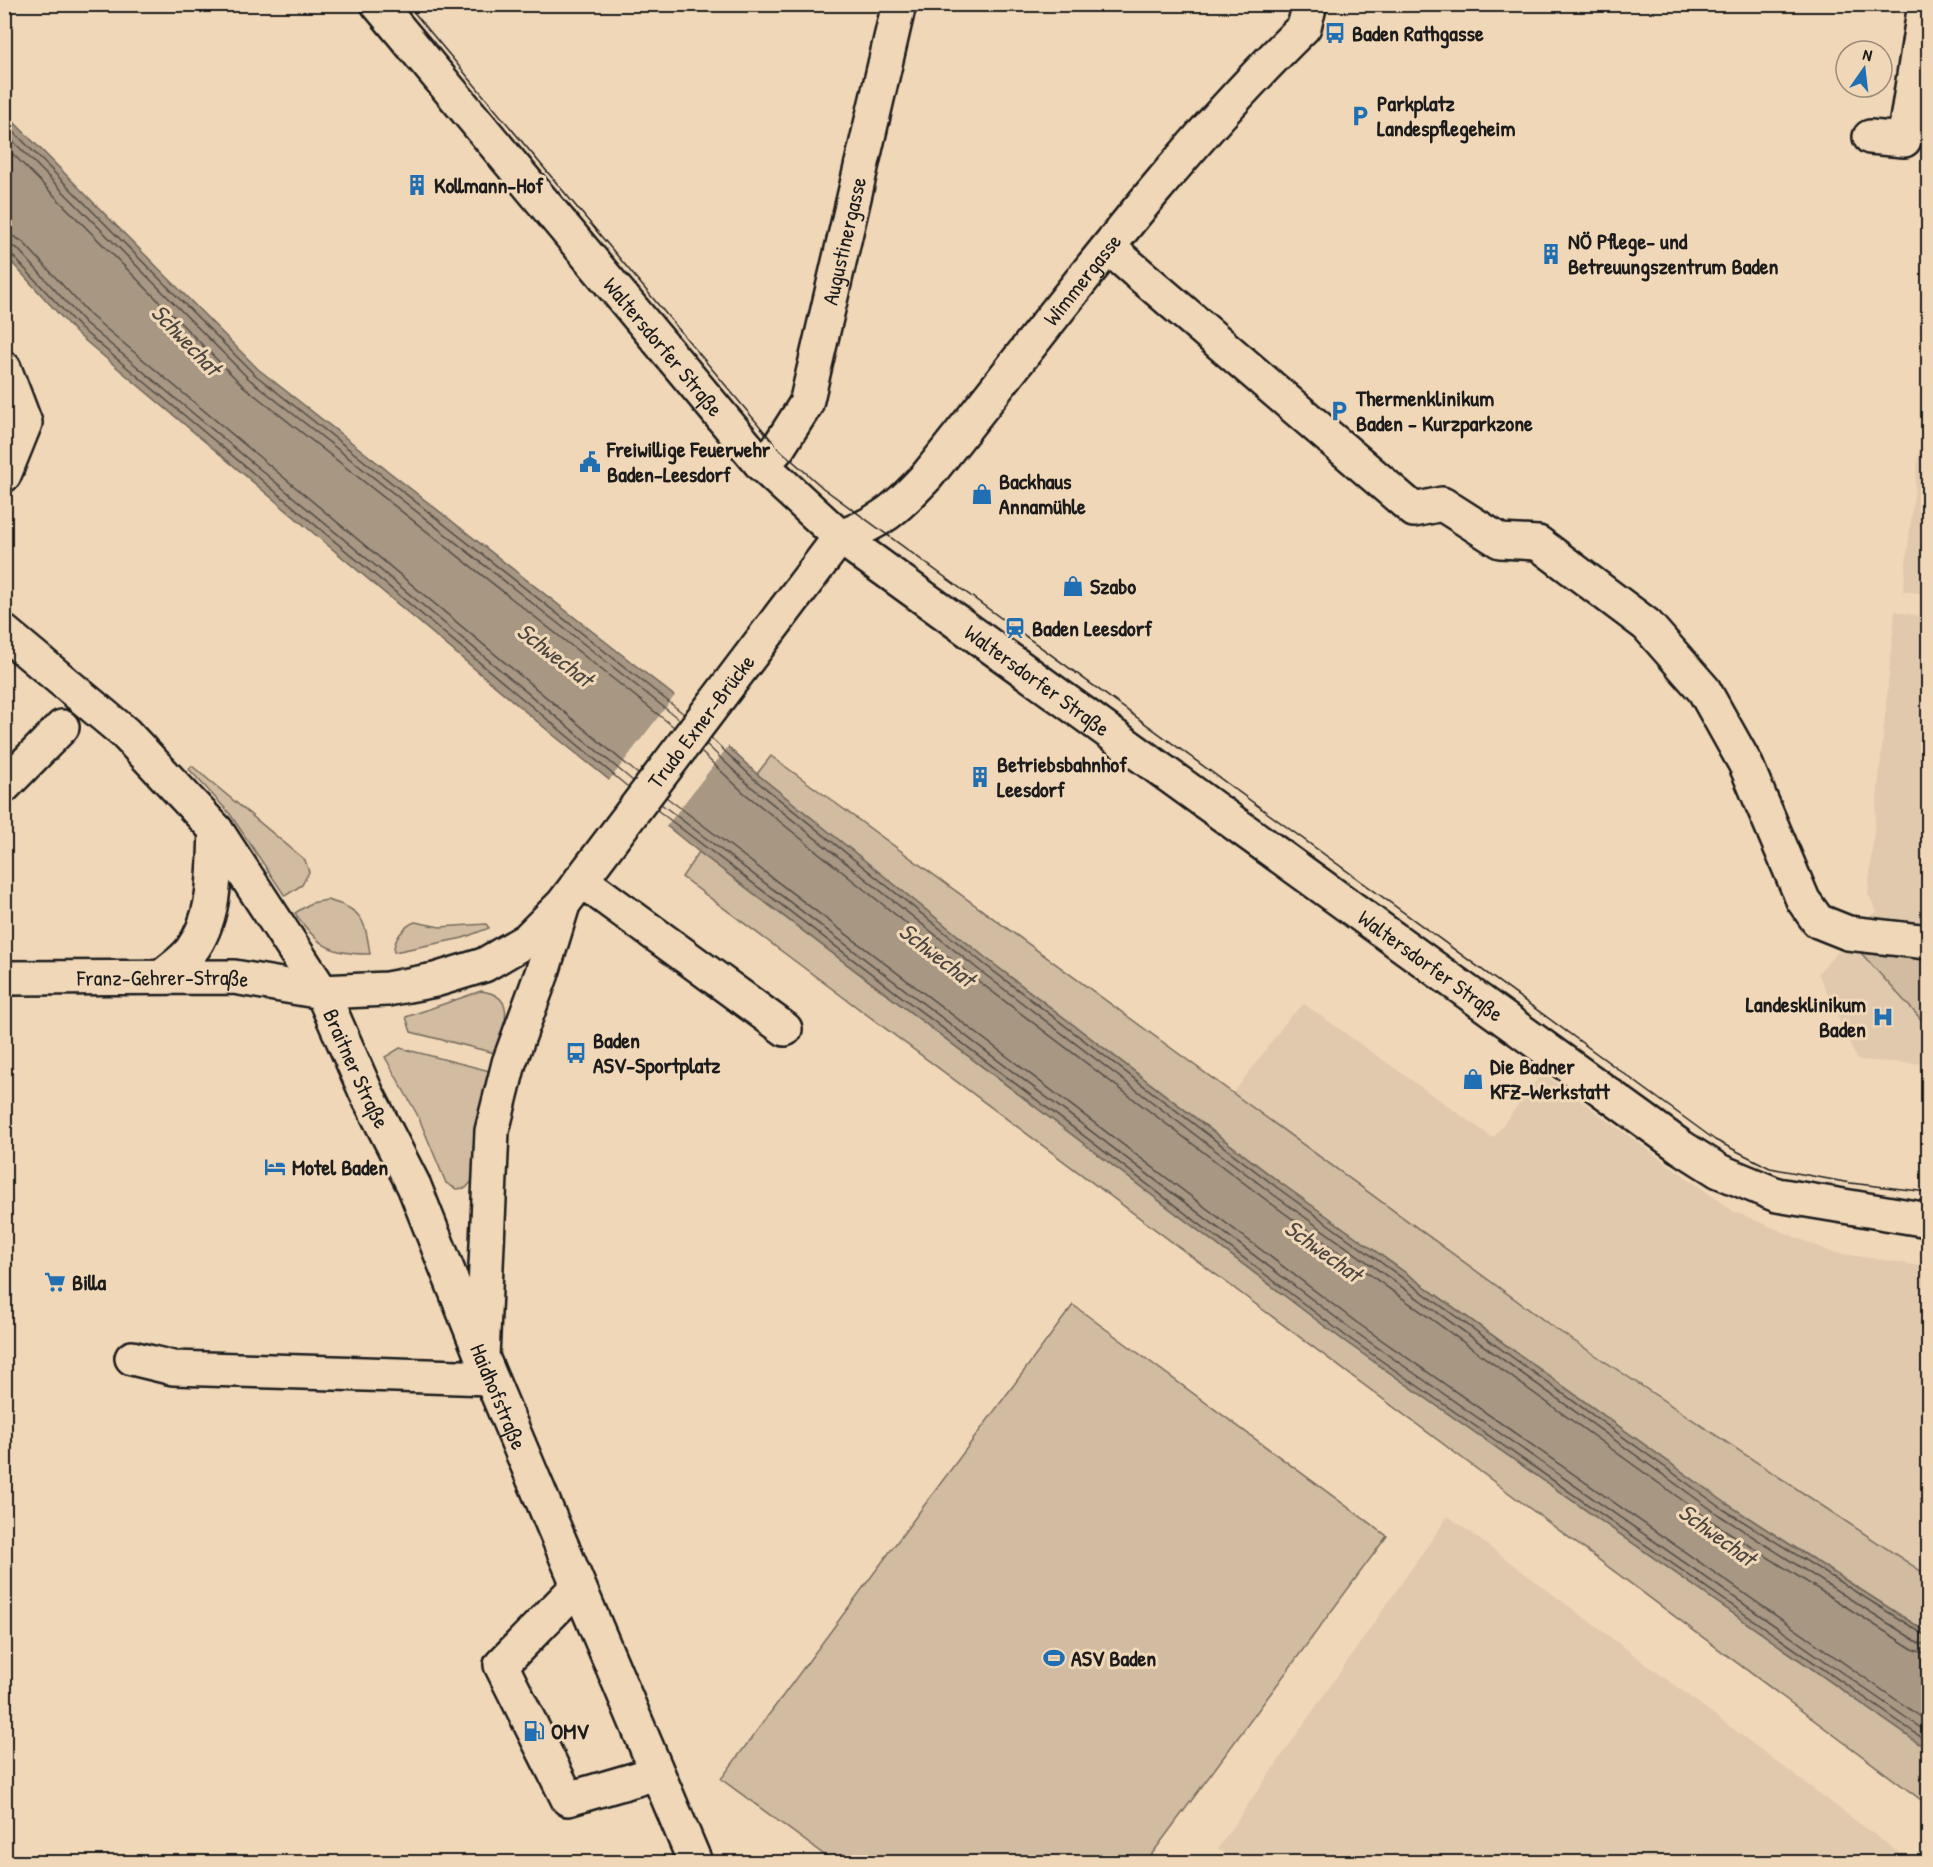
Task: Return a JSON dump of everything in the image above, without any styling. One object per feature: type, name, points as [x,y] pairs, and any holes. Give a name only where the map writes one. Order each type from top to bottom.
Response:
[{"type":"street","name":"Waltersdorfer Straße","points":[[378,4],[762,465],[840,537],[1671,1140],[1719,1171],[1777,1196],[1929,1220]]},
{"type":"street","name":"Augustinergasse","points":[[762,465],[778,448],[806,404],[899,4]]},
{"type":"street","name":"Wimmergasse","points":[[840,537],[872,525],[899,507],[1193,148],[1304,27],[1310,4]]},
{"type":"street","points":[[1870,137],[1904,140],[1925,4]]},
{"type":"street","points":[[1109,248],[1414,510],[1442,504],[1500,541],[1538,543],[1647,625],[1704,690],[1746,765],[1803,900],[1818,921],[1848,933],[1929,942]]},
{"type":"street","points":[[4,368],[25,423],[4,475]]},
{"type":"street","name":"Trudo Exner-Brücke","points":[[572,892],[840,537]]},
{"type":"street","name":"Braitner Straße","points":[[4,633],[125,733],[216,830],[321,992],[414,1186],[486,1368]]},
{"type":"street","points":[[4,786],[62,727]]},
{"type":"street","points":[[163,976],[190,952],[205,926],[212,904],[216,830]]},
{"type":"street","points":[[572,892],[785,1029]]},
{"type":"street","name":"Franz-Gehrer-Straße","points":[[4,978],[234,977],[321,992],[387,989],[435,980],[484,965],[527,940],[572,892]]},
{"type":"street","name":"Haidhofstraße","points":[[572,892],[509,1063],[492,1131],[486,1368],[695,1863]]},
{"type":"street","points":[[132,1358],[173,1368],[486,1368]]},
{"type":"street","points":[[578,1586],[501,1665],[568,1799],[657,1773]]},
{"type":"shaded area","points":[[1928,370],[1928,594],[1903,591]]},
{"type":"shaded area","points":[[1895,611],[1928,618],[1928,1064],[1857,1060],[1818,973],[1877,911],[1868,894]]},
{"type":"shaded area","points":[[771,756],[1553,1327],[1928,1576],[1928,1633],[1727,1504],[1282,1184],[987,959],[757,774]]},
{"type":"shaded area","points":[[192,766],[305,860],[309,872],[302,885],[285,896],[230,814],[189,769]]},
{"type":"shaded area","points":[[699,852],[1343,1340],[1928,1750],[1928,1805],[682,877]]},
{"type":"shaded area","points":[[327,900],[348,907],[360,918],[364,924],[370,954],[344,953],[326,946],[310,933],[295,913],[311,903]]},
{"type":"shaded area","points":[[415,922],[440,927],[486,924],[489,928],[463,938],[394,952],[395,943],[400,934]]},
{"type":"shaded area","points":[[1861,953],[1928,960],[1928,1027]]},
{"type":"shaded area","points":[[481,991],[501,999],[505,1006],[504,1024],[495,1053],[411,1032],[406,1017]]},
{"type":"shaded area","points":[[1304,1004],[1493,1138],[1542,1073],[1733,1211],[1831,1252],[1928,1267],[1928,1576],[1553,1327],[1232,1095],[1289,1018]]},
{"type":"shaded area","points":[[400,1048],[490,1071],[477,1130],[473,1180],[466,1188],[456,1189],[446,1183],[418,1116],[385,1057]]},
{"type":"shaded area","name":"ASV Baden","points":[[1073,1305],[1387,1536],[1146,1862],[834,1862],[721,1779]]},
{"type":"shaded area","points":[[1448,1516],[1911,1862],[1236,1862],[1218,1848]]},
{"type":"water","name":"Schwechat","points":[[5,113],[258,369],[672,694],[757,774],[987,959],[1282,1184],[1727,1504],[1928,1633],[1928,1750],[1343,1340],[699,852],[552,734],[76,333],[5,255]]},
{"type":"pier","points":[[676,694],[730,744],[665,828],[608,782]]},
{"type":"tram line","points":[[407,4],[778,448],[823,488],[1715,1140],[1770,1168],[1850,1183],[1928,1192]]},
{"type":"place","name":"Baden Rathgasse","points":[[1335,33]]},
{"type":"place","name":"Parkplatz Landespflegeheim","points":[[1360,116]]},
{"type":"place","name":"Kollmann-Hof","points":[[417,185]]},
{"type":"place","name":"NÖ Pflege- und Betreuungszentrum Baden","points":[[1551,254]]},
{"type":"place","name":"Thermenklinikum Baden - Kurzparkzone","points":[[1339,411]]},
{"type":"place","name":"Freiwillige Feuerwehr Baden-Leesdorf","points":[[590,462]]},
{"type":"place","name":"Backhaus Annamühle","points":[[982,494]]},
{"type":"place","name":"Szabo","points":[[1073,586]]},
{"type":"place","name":"Baden Leesdorf","points":[[1015,628]]},
{"type":"place","name":"Betriebsbahnhof Leesdorf","points":[[980,777]]},
{"type":"place","name":"Landesklinikum Baden","points":[[1883,1017]]},
{"type":"place","name":"Baden ASV-Sportplatz","points":[[576,1053]]},
{"type":"place","name":"Die Badner KFZ-Werkstatt","points":[[1473,1079]]},
{"type":"place","name":"Motel Baden","points":[[275,1167]]},
{"type":"place","name":"Billa","points":[[55,1282]]},
{"type":"place","name":"ASV Baden","points":[[1054,1658]]},
{"type":"place","name":"OMV","points":[[534,1731]]}]
